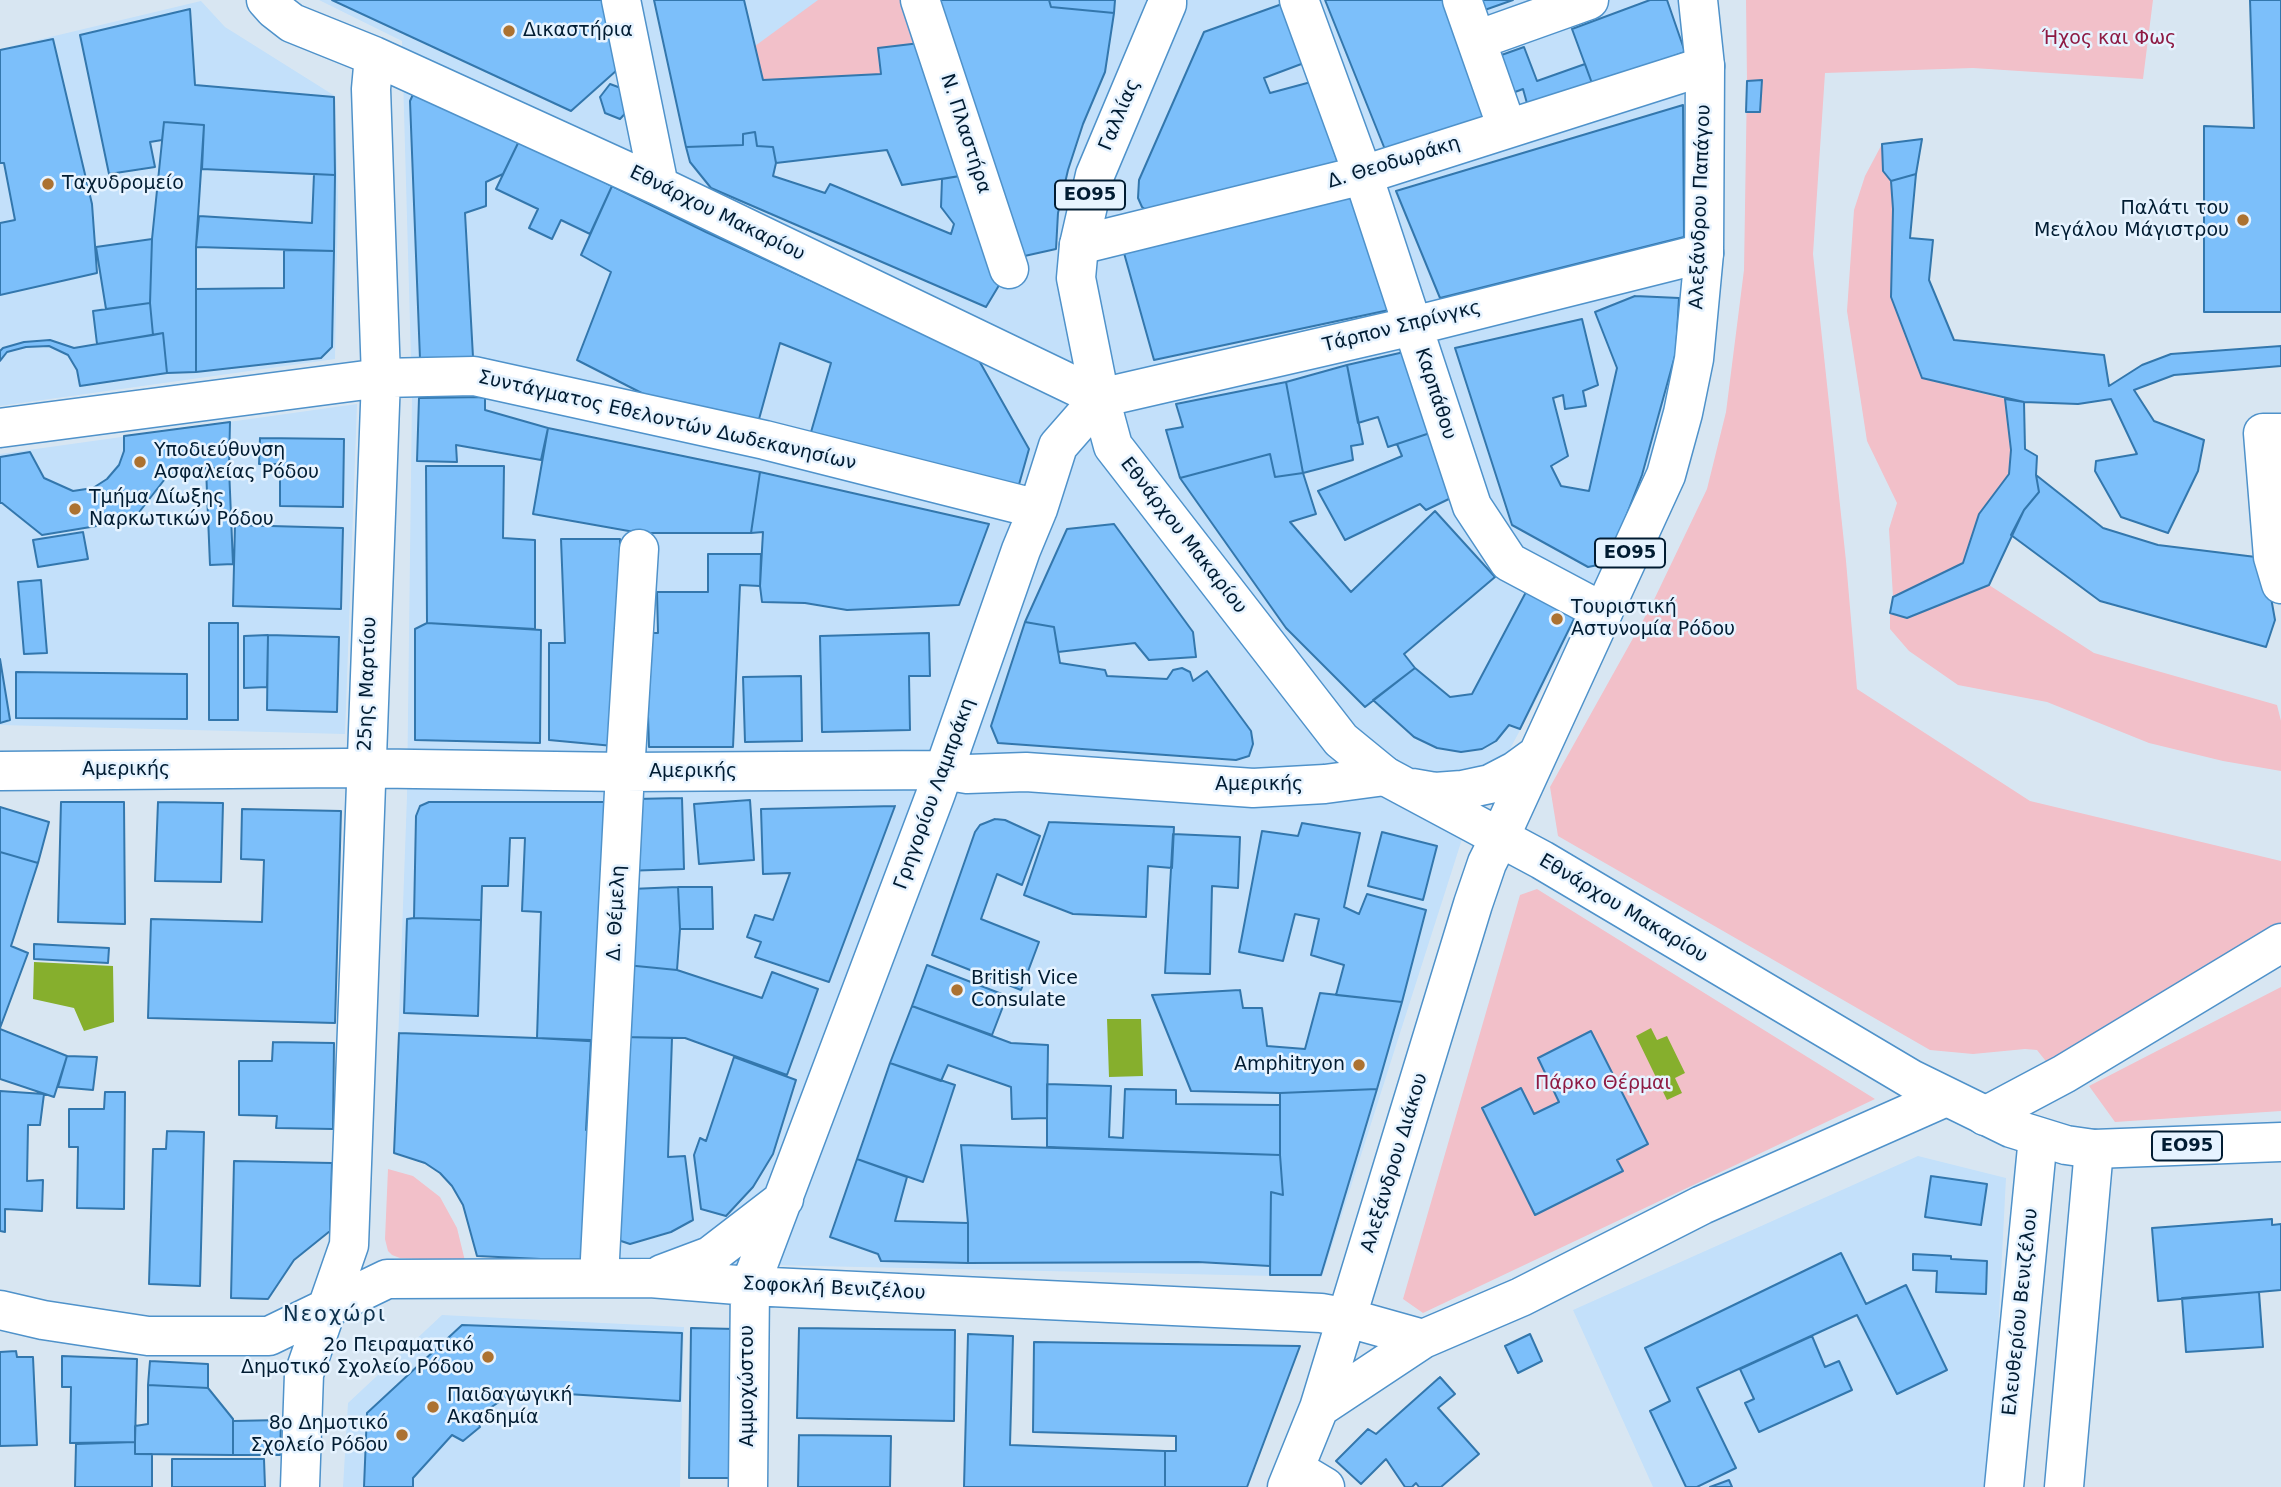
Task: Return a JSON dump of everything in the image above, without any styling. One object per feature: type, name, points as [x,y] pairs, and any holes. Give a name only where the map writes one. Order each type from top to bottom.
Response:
[{"type":"street","name":"Εθνάρχου Μακαρίου","points":[[267,0],[292,23],[374,55],[659,186],[1100,398],[1113,446],[1342,740],[1396,781],[1500,837],[1911,1079],[1985,1116]]},
{"type":"street","points":[[621,0],[659,186]]},
{"type":"street","name":"Ν. Πλαστήρα","points":[[920,0],[1009,269]]},
{"type":"street","name":"Καρπάθου","points":[[1299,0],[1363,175],[1472,506],[1508,562],[1603,611]]},
{"type":"street","points":[[1462,0],[1507,128]]},
{"type":"street","points":[[1477,40],[1545,7],[1589,0]]},
{"type":"street","name":"Αλεξάνδρου Παπάγου","points":[[1500,837],[1666,475],[1695,359],[1704,253],[1705,66],[1698,0]]},
{"type":"street","name":"Γαλλίας","points":[[1100,398],[1076,278],[1079,245],[1095,176],[1170,1]]},
{"type":"street","name":"25ης Μαρτίου","points":[[300,1487],[304,1374],[349,1245],[381,378],[371,89],[374,55]]},
{"type":"street","name":"Δ. Θεοδωράκη","points":[[1079,245],[1363,175],[1705,66]]},
{"type":"street","name":"Τάρπον Σπρίνγκς","points":[[1100,398],[1413,326],[1704,253]]},
{"type":"street","name":"Συντάγματος Εθελοντών Δωδεκανησίων","points":[[0,428],[381,378],[474,376],[752,437],[1038,509]]},
{"type":"street","name":"Γρηγορίου Λαμπράκη","points":[[750,1286],[943,770],[1038,509],[1058,446],[1100,398]]},
{"type":"street","points":[[2277,570],[2263,433],[2281,433]]},
{"type":"street","name":"Δ. Θέμελη","points":[[599,1278],[639,549]]},
{"type":"street","name":"Αμερικής","points":[[0,771],[943,770],[967,774],[1026,772],[1252,788],[1396,781],[1435,792],[1490,784],[1537,755]]},
{"type":"street","name":"Αλεξάνδρου Διάκου","points":[[1302,1481],[1319,1408],[1476,892],[1500,837]]},
{"type":"street","points":[[1985,1116],[2064,1074],[2281,943]]},
{"type":"street","points":[[1319,1408],[1423,1339],[1512,1300],[1702,1205],[1946,1097]]},
{"type":"street","name":"ΕΟ95","points":[[1985,1116],[2038,1137],[2094,1149],[2281,1142]]},
{"type":"street","name":"Ελευθερίου Βενιζέλου","points":[[2004,1487],[2038,1137]]},
{"type":"street","points":[[2064,1487],[2094,1149]]},
{"type":"street","points":[[650,1278],[710,1256],[784,1199]]},
{"type":"street","name":"Σοφοκλή Βενιζέλου","points":[[0,1310],[43,1320],[148,1336],[269,1336],[387,1279],[650,1278],[750,1286],[1321,1313],[1423,1339]]},
{"type":"street","name":"Αμμοχώστου","points":[[748,1487],[750,1286]]},
{"type":"shaded area","points":[[319,0],[1682,0],[1686,263],[1678,353],[1634,519],[1463,836],[1322,1277],[583,1261],[463,1205],[452,1186],[440,1173],[425,1164],[394,1153],[407,796],[412,395],[402,41]]},
{"type":"shaded area","points":[[201,1],[225,27],[335,96],[338,202],[335,359],[0,406],[0,49]]},
{"type":"shaded area","points":[[357,404],[345,734],[0,725],[0,454]]},
{"type":"shaded area","points":[[34,962],[113,966],[114,1022],[84,1031],[74,1008],[33,999]]},
{"type":"shaded area","points":[[1107,1019],[1141,1019],[1143,1076],[1109,1077]]},
{"type":"shaded area","points":[[1651,1028],[1657,1040],[1667,1036],[1685,1073],[1675,1078],[1682,1093],[1667,1100],[1636,1036]]},
{"type":"shaded area","points":[[1918,1156],[2006,1178],[1990,1487],[1653,1487],[1573,1310]]},
{"type":"shaded area","points":[[442,1315],[684,1327],[680,1487],[343,1487],[348,1403]]},
{"type":"green space","points":[[818,0],[905,0],[920,43],[878,48],[881,74],[763,80],[755,46]]},
{"type":"green space","name":"Ήχος και Φως","points":[[1746,0],[2153,0],[2143,79],[1973,68],[1825,73],[1813,254],[1857,689],[2030,801],[2281,861],[2281,927],[2056,1074],[2037,1050],[1973,1054],[1930,1050],[1558,836],[1550,787],[1651,606],[1707,489],[1726,412],[1744,270]]},
{"type":"green space","points":[[1882,144],[1883,171],[1891,181],[1893,209],[1891,297],[1921,378],[2005,399],[2011,450],[2009,474],[1979,514],[1963,563],[1893,597],[1889,529],[1897,503],[1867,441],[1847,311],[1854,210],[1865,176]]},
{"type":"green space","points":[[1989,585],[2094,653],[2277,705],[2281,721],[2281,771],[2223,761],[2149,743],[2047,702],[1958,685],[1909,651],[1890,629],[1890,613],[1907,618]]},
{"type":"green space","name":"Πάρκο Θέρμαι","points":[[1537,889],[1875,1099],[1423,1313],[1403,1299],[1520,895]]},
{"type":"green space","points":[[2281,987],[2281,1111],[2115,1122],[2089,1086]]},
{"type":"green space","points":[[388,1169],[413,1176],[440,1197],[457,1228],[465,1261],[400,1258],[388,1251],[385,1239]]},
{"type":"building","name":"Δικαστήρια","points":[[332,0],[613,0],[626,62],[571,111]]},
{"type":"building","points":[[654,0],[744,0],[763,80],[881,74],[878,48],[920,43],[966,175],[902,185],[887,150],[776,163],[773,147],[757,146],[755,132],[743,134],[743,145],[686,147]]},
{"type":"building","points":[[939,0],[1049,0],[1051,7],[1114,13],[1105,72],[1083,124],[1068,170],[1058,213],[1056,249],[1020,257]]},
{"type":"building","points":[[1049,0],[1115,0],[1114,13],[1051,7]]},
{"type":"building","points":[[1325,0],[1446,0],[1491,117],[1386,152]]},
{"type":"building","points":[[1474,0],[1513,0],[1479,12]]},
{"type":"building","points":[[1650,0],[1667,0],[1685,52],[1593,86],[1572,29]]},
{"type":"building","name":"Παλάτι του Μεγάλου Μάγιστρου","points":[[2250,0],[2281,0],[2281,312],[2204,312],[2204,126],[2254,128]]},
{"type":"building","points":[[1282,4],[1304,63],[1264,78],[1270,93],[1311,82],[1338,163],[1150,213],[1142,207],[1138,198],[1139,180],[1204,32]]},
{"type":"building","points":[[190,9],[195,85],[334,97],[335,175],[202,169],[204,125],[164,122],[162,140],[150,142],[155,167],[109,174],[80,35]]},
{"type":"building","name":"Ταχυδρομείο","points":[[53,39],[92,204],[97,273],[0,295],[0,223],[15,220],[4,163],[0,163],[0,50]]},
{"type":"building","points":[[1524,47],[1537,81],[1585,64],[1593,86],[1528,107],[1523,89],[1507,95],[1493,58]]},
{"type":"building","points":[[1762,80],[1760,112],[1746,112],[1747,81]]},
{"type":"building","points":[[610,84],[629,91],[632,106],[620,119],[605,113],[600,97]]},
{"type":"building","points":[[415,90],[521,137],[503,174],[486,182],[486,206],[465,213],[473,357],[420,359],[410,101]]},
{"type":"building","points":[[1683,105],[1684,237],[1440,298],[1396,191]]},
{"type":"building","points":[[164,122],[204,125],[196,247],[196,372],[167,373],[163,333],[153,335],[150,303],[152,239]]},
{"type":"building","points":[[755,132],[757,146],[773,147],[776,163],[773,176],[825,193],[830,184],[951,234],[954,224],[941,207],[942,179],[966,175],[1001,282],[986,307],[711,188],[690,162],[686,147],[743,145],[743,134]]},
{"type":"building","points":[[521,137],[612,186],[590,234],[561,220],[552,239],[529,228],[538,209],[496,189]]},
{"type":"building","points":[[1922,139],[1916,174],[1891,181],[1883,171],[1882,144]]},
{"type":"building","points":[[314,174],[335,175],[334,251],[196,247],[199,216],[312,223]]},
{"type":"building","points":[[1916,174],[1910,238],[1933,240],[1929,280],[1954,340],[2104,355],[2109,386],[2142,365],[2171,354],[2281,346],[2281,366],[2174,375],[2134,390],[2154,421],[2204,440],[2198,471],[2168,533],[2121,517],[2095,471],[2096,461],[2137,454],[2111,399],[2078,404],[2024,402],[1922,378],[1891,297],[1891,181]]},
{"type":"building","points":[[612,186],[977,357],[1029,449],[1018,488],[809,439],[831,363],[780,343],[756,430],[667,406],[577,360],[611,272],[581,255]]},
{"type":"building","points":[[1352,196],[1389,310],[1154,360],[1124,253]]},
{"type":"building","points":[[152,239],[150,303],[106,309],[96,247]]},
{"type":"building","points":[[284,250],[334,251],[332,347],[321,358],[196,372],[196,289],[284,288]]},
{"type":"building","points":[[1635,296],[1679,298],[1676,352],[1642,475],[1608,563],[1588,567],[1512,525],[1455,348],[1582,319],[1598,385],[1583,391],[1586,406],[1565,409],[1563,395],[1553,398],[1568,456],[1551,466],[1561,486],[1589,491],[1617,368],[1595,312]]},
{"type":"building","points":[[150,303],[153,335],[97,344],[93,311]]},
{"type":"building","points":[[163,333],[167,373],[80,386],[77,370],[68,355],[49,346],[26,347],[7,352],[0,361],[0,351],[3,348],[24,342],[50,340],[74,348]]},
{"type":"building","points":[[1404,352],[1430,433],[1388,447],[1378,417],[1358,423],[1347,365]]},
{"type":"building","points":[[1347,365],[1363,444],[1351,446],[1353,460],[1303,473],[1286,382]]},
{"type":"building","points":[[1286,382],[1303,473],[1275,477],[1270,454],[1180,478],[1166,430],[1183,427],[1176,404]]},
{"type":"building","points":[[485,397],[485,410],[548,428],[541,460],[456,445],[457,462],[417,461],[419,398]]},
{"type":"building","points":[[2005,399],[2024,402],[2025,449],[2037,456],[2039,492],[2024,510],[1989,585],[1907,618],[1890,613],[1893,597],[1963,563],[1979,514],[2009,474],[2011,450]]},
{"type":"building","points":[[230,422],[229,468],[206,468],[168,475],[133,520],[42,535],[0,503],[0,457],[30,452],[44,478],[73,491],[93,488],[107,479],[119,465],[124,451],[124,436]]},
{"type":"building","points":[[548,428],[760,472],[751,533],[640,533],[533,514]]},
{"type":"building","points":[[1430,433],[1453,497],[1426,510],[1420,504],[1345,540],[1318,491],[1402,456],[1397,444]]},
{"type":"building","points":[[260,438],[344,439],[343,507],[280,506],[280,464],[259,464]]},
{"type":"building","points":[[1270,454],[1275,477],[1303,473],[1316,514],[1290,522],[1351,592],[1435,511],[1495,577],[1404,654],[1415,668],[1365,707],[1286,628],[1180,478]]},
{"type":"building","points":[[426,466],[504,466],[503,538],[535,540],[535,629],[427,623]]},
{"type":"building","points":[[206,468],[229,468],[233,564],[210,565]]},
{"type":"building","points":[[760,472],[989,524],[959,605],[847,610],[805,603],[762,602],[760,586],[763,532],[751,533]]},
{"type":"building","points":[[2036,475],[2103,528],[2158,545],[2264,558],[2275,620],[2266,647],[2100,601],[2011,535],[2024,510],[2039,492]]},
{"type":"building","points":[[1114,524],[1193,632],[1196,657],[1149,660],[1135,643],[1058,652],[1054,627],[1025,622],[1067,529]]},
{"type":"building","points":[[235,525],[343,528],[341,609],[233,606]]},
{"type":"building","points":[[83,532],[88,559],[38,567],[33,540]]},
{"type":"building","points":[[561,539],[620,539],[624,747],[549,740],[549,643],[565,643]]},
{"type":"building","points":[[708,554],[761,554],[760,586],[740,585],[733,747],[649,747],[647,685],[641,633],[658,633],[657,592],[708,592]]},
{"type":"building","points":[[41,580],[47,653],[24,654],[18,582]]},
{"type":"building","points":[[1526,592],[1576,615],[1520,729],[1509,725],[1496,741],[1482,749],[1461,752],[1437,748],[1414,737],[1373,700],[1415,668],[1450,697],[1472,694]]},
{"type":"building","points":[[1025,622],[1054,627],[1060,663],[1105,670],[1107,676],[1167,679],[1173,670],[1182,668],[1190,672],[1193,681],[1207,671],[1251,731],[1253,744],[1249,756],[1236,760],[998,743],[991,726]]},
{"type":"building","points":[[209,623],[238,623],[238,720],[209,720]]},
{"type":"building","points":[[427,623],[541,630],[540,743],[415,740],[415,629]]},
{"type":"building","points":[[929,633],[930,676],[909,676],[910,730],[822,732],[820,636]]},
{"type":"building","points":[[268,635],[339,637],[337,712],[267,710]]},
{"type":"building","points":[[268,635],[267,687],[244,688],[244,636]]},
{"type":"building","points":[[0,659],[10,720],[0,723]]},
{"type":"building","points":[[16,672],[187,674],[187,719],[16,718]]},
{"type":"building","points":[[801,676],[802,741],[745,742],[743,677]]},
{"type":"building","points":[[682,798],[684,869],[623,871],[635,799]]},
{"type":"building","points":[[750,800],[754,860],[699,864],[694,804]]},
{"type":"building","points":[[61,802],[124,802],[125,924],[58,922]]},
{"type":"building","points":[[158,802],[223,803],[221,882],[155,881]]},
{"type":"building","points":[[429,802],[620,802],[604,1042],[537,1038],[541,912],[522,911],[525,838],[510,838],[508,886],[482,886],[481,920],[414,918],[416,816],[420,806]]},
{"type":"building","points":[[895,806],[829,982],[755,957],[761,942],[747,937],[755,915],[773,920],[790,873],[763,874],[761,809]]},
{"type":"building","points":[[0,807],[49,822],[38,863],[0,852]]},
{"type":"building","points":[[242,809],[341,811],[335,1023],[148,1018],[151,919],[262,922],[264,860],[241,859]]},
{"type":"building","points":[[995,819],[1005,820],[1040,836],[1022,885],[997,874],[981,919],[1039,942],[1021,990],[932,955],[975,832],[980,825]]},
{"type":"building","points":[[1049,822],[1174,827],[1172,868],[1148,866],[1146,917],[1073,914],[1024,895]]},
{"type":"building","points":[[1302,823],[1360,833],[1344,907],[1359,914],[1367,894],[1426,910],[1402,1002],[1336,995],[1344,965],[1311,955],[1319,919],[1295,914],[1283,961],[1239,952],[1262,831],[1298,836]]},
{"type":"building","points":[[1382,832],[1437,846],[1423,900],[1368,886]]},
{"type":"building","points":[[1173,834],[1240,837],[1238,888],[1212,886],[1210,974],[1165,973]]},
{"type":"building","points":[[0,852],[38,863],[11,946],[28,953],[0,1028]]},
{"type":"building","points":[[678,887],[680,929],[677,970],[626,965],[631,889]]},
{"type":"building","points":[[678,887],[712,887],[713,929],[680,929]]},
{"type":"building","points":[[407,919],[481,920],[478,1016],[404,1013]]},
{"type":"building","points":[[34,944],[109,948],[108,963],[34,959]]},
{"type":"building","points":[[626,965],[677,970],[762,998],[772,972],[818,989],[787,1075],[685,1038],[620,1037]]},
{"type":"building","points":[[927,965],[1007,996],[992,1035],[912,1006]]},
{"type":"building","points":[[1240,990],[1243,1008],[1262,1008],[1267,1046],[1305,1049],[1320,993],[1402,1002],[1377,1089],[1280,1093],[1191,1091],[1152,995]]},
{"type":"building","points":[[912,1006],[1011,1043],[1048,1045],[1047,1118],[1012,1119],[1011,1087],[948,1065],[941,1081],[890,1063]]},
{"type":"building","points":[[0,1029],[67,1056],[54,1097],[0,1079]]},
{"type":"building","points":[[1591,1031],[1648,1144],[1617,1160],[1623,1171],[1535,1215],[1482,1108],[1521,1088],[1534,1114],[1559,1102],[1538,1058]]},
{"type":"building","points":[[399,1033],[591,1040],[586,1130],[601,1130],[583,1261],[477,1256],[463,1205],[452,1186],[440,1173],[425,1163],[394,1153]]},
{"type":"building","points":[[620,1037],[672,1038],[668,1157],[685,1156],[693,1220],[671,1232],[630,1244],[621,1241],[614,1234]]},
{"type":"building","points":[[273,1042],[334,1043],[333,1129],[276,1128],[277,1116],[239,1115],[239,1061],[272,1061]]},
{"type":"building","points":[[67,1056],[97,1057],[93,1090],[58,1087]]},
{"type":"building","points":[[734,1057],[796,1080],[773,1154],[753,1187],[726,1216],[701,1209],[694,1155],[700,1138],[706,1141]]},
{"type":"building","points":[[890,1063],[955,1085],[923,1182],[857,1159]]},
{"type":"building","points":[[1047,1084],[1111,1086],[1109,1137],[1123,1138],[1125,1089],[1176,1090],[1176,1104],[1280,1105],[1280,1155],[1047,1147]]},
{"type":"building","points":[[1377,1089],[1321,1275],[1270,1275],[1271,1192],[1283,1195],[1280,1093]]},
{"type":"building","points":[[0,1091],[44,1094],[40,1125],[28,1125],[27,1181],[43,1180],[42,1211],[5,1209],[5,1232],[0,1231]]},
{"type":"building","points":[[105,1092],[125,1092],[124,1209],[77,1208],[78,1147],[69,1147],[69,1109],[104,1109]]},
{"type":"building","points":[[167,1131],[204,1132],[200,1286],[149,1284],[153,1149],[166,1149]]},
{"type":"building","points":[[961,1145],[1280,1155],[1283,1195],[1271,1192],[1270,1266],[1198,1262],[968,1263],[968,1223]]},
{"type":"building","points":[[857,1159],[907,1177],[895,1221],[968,1223],[968,1263],[881,1261],[878,1254],[830,1237]]},
{"type":"building","points":[[234,1161],[332,1163],[330,1231],[294,1260],[268,1299],[231,1298]]},
{"type":"building","points":[[1931,1176],[1987,1184],[1981,1225],[1925,1217]]},
{"type":"building","points":[[2272,1219],[2272,1225],[2281,1224],[2281,1290],[2158,1301],[2152,1228]]},
{"type":"building","points":[[1841,1253],[1866,1304],[1906,1285],[1947,1370],[1897,1394],[1857,1315],[1697,1388],[1736,1468],[1697,1487],[1686,1487],[1650,1411],[1670,1401],[1645,1348]]},
{"type":"building","points":[[1913,1254],[1987,1261],[1986,1294],[1936,1292],[1937,1271],[1913,1270]]},
{"type":"building","points":[[2259,1292],[2263,1347],[2186,1352],[2182,1298]]},
{"type":"building","name":"Παιδαγωγική Ακαδημία","points":[[462,1325],[682,1333],[680,1401],[567,1394],[562,1399],[549,1398],[547,1393],[516,1391],[476,1417],[480,1427],[463,1441],[452,1435],[413,1478],[413,1487],[364,1487],[367,1413]]},
{"type":"building","points":[[691,1328],[736,1329],[734,1478],[689,1478]]},
{"type":"building","points":[[799,1328],[955,1330],[954,1421],[797,1418]]},
{"type":"building","points":[[968,1334],[1013,1336],[1010,1445],[1165,1451],[1165,1487],[964,1487]]},
{"type":"building","points":[[1530,1334],[1542,1361],[1518,1373],[1505,1346]]},
{"type":"building","points":[[1812,1336],[1825,1367],[1839,1361],[1852,1390],[1759,1432],[1745,1403],[1754,1399],[1740,1369]]},
{"type":"building","points":[[1034,1342],[1300,1346],[1247,1487],[1165,1487],[1165,1451],[1176,1451],[1176,1436],[1033,1432]]},
{"type":"building","points":[[16,1351],[17,1357],[33,1357],[37,1445],[0,1446],[0,1352]]},
{"type":"building","points":[[62,1356],[137,1359],[135,1442],[70,1443],[71,1387],[62,1387]]},
{"type":"building","points":[[150,1361],[208,1364],[208,1388],[148,1385]]},
{"type":"building","points":[[1440,1377],[1455,1394],[1438,1408],[1479,1454],[1441,1487],[1419,1487],[1416,1483],[1412,1487],[1405,1487],[1386,1459],[1361,1484],[1336,1461],[1368,1429],[1376,1434]]},
{"type":"building","points":[[148,1385],[208,1388],[233,1419],[233,1455],[135,1454],[135,1426],[148,1424]]},
{"type":"building","points":[[281,1420],[280,1455],[233,1455],[233,1421]]},
{"type":"building","points":[[799,1435],[891,1436],[890,1487],[798,1487]]},
{"type":"building","points":[[135,1442],[135,1454],[152,1454],[152,1487],[75,1487],[76,1444]]},
{"type":"building","points":[[172,1459],[264,1459],[265,1487],[172,1487]]},
{"type":"building","points":[[1729,1480],[1732,1487],[1710,1487]]},
{"type":"place","name":"Δικαστήρια","points":[[509,31]]},
{"type":"place","name":"Ταχυδρομείο","points":[[48,184]]},
{"type":"place","name":"Παλάτι του Μεγάλου Μάγιστρου","points":[[2243,220]]},
{"type":"place","name":"Υποδιεύθυνση Ασφαλείας Ρόδου","points":[[140,462]]},
{"type":"place","name":"Τμήμα Δίωξης Ναρκωτικών Ρόδου","points":[[75,509]]},
{"type":"place","name":"Τουριστική Αστυνομία Ρόδου","points":[[1557,619]]},
{"type":"place","name":"British Vice Consulate","points":[[957,990]]},
{"type":"place","name":"Amphitryon","points":[[1359,1065]]},
{"type":"place","name":"2ο Πειραματικό Δημοτικό Σχολείο Ρόδου","points":[[488,1357]]},
{"type":"place","name":"Παιδαγωγική Ακαδημία","points":[[433,1407]]},
{"type":"place","name":"8ο Δημοτικό Σχολείο Ρόδου","points":[[402,1435]]},
{"type":"district","name":"Νεοχώρι","points":[[335,1316]]}]
